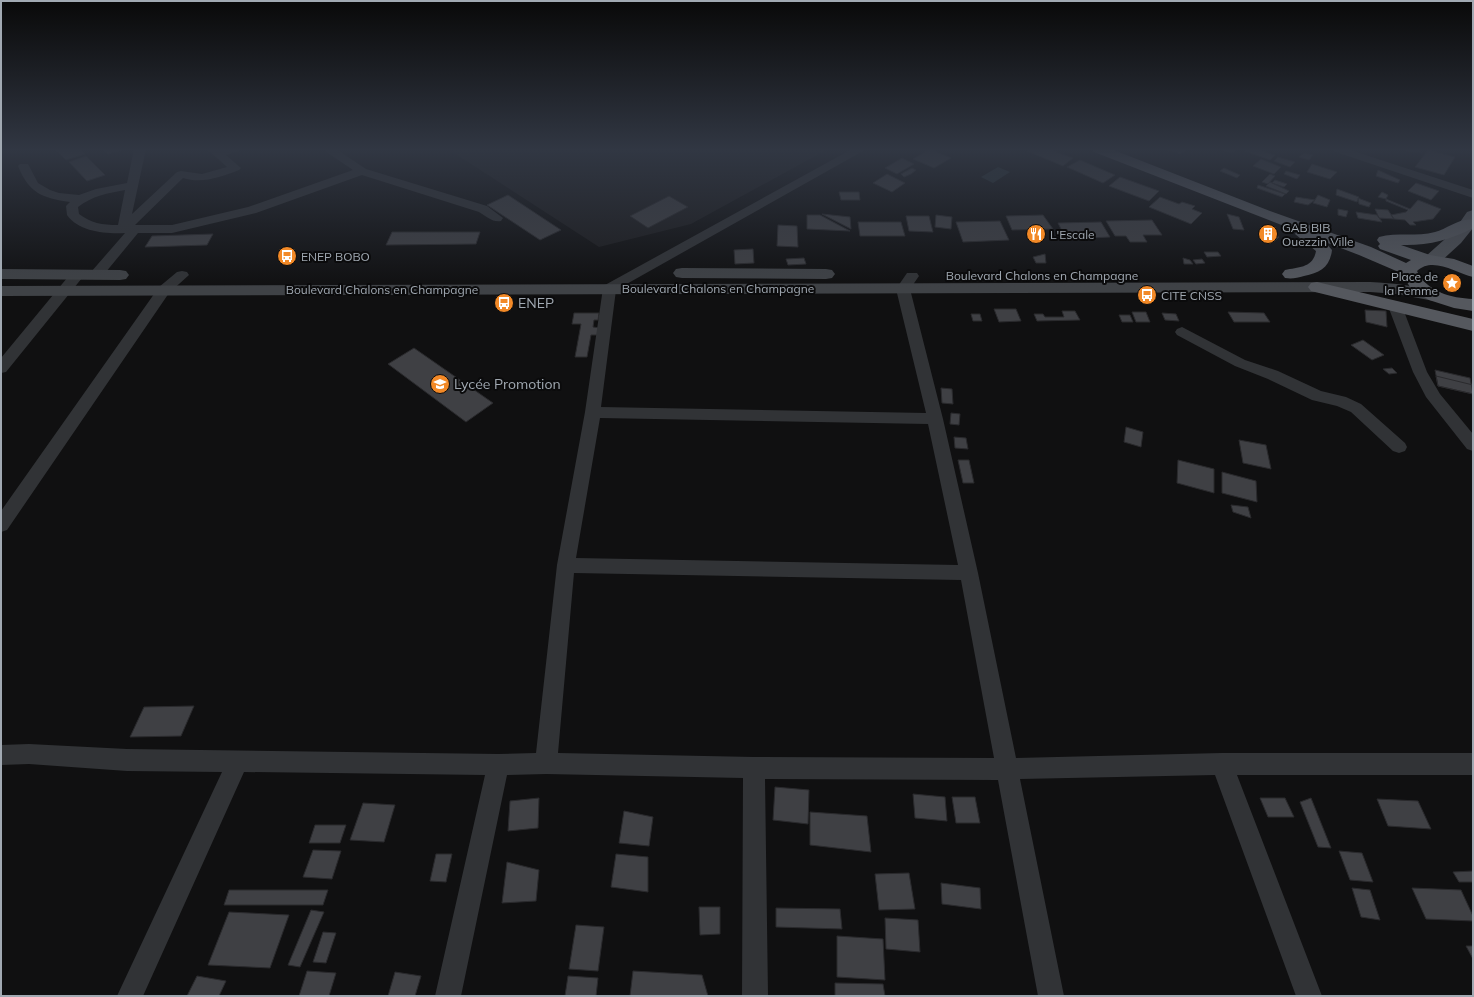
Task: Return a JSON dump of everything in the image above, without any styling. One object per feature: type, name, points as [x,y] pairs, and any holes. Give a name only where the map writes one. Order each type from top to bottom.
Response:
[{"type":"highway","points":[[1217,196],[1365,251],[1409,273],[1418,286],[1434,296],[1455,303],[1473,305]]},
{"type":"highway","points":[[1249,196],[1376,243],[1430,260],[1459,265],[1473,272]]},
{"type":"highway","points":[[1296,213],[1373,238],[1386,240],[1417,240],[1441,237],[1451,234],[1471,219]]},
{"type":"highway","points":[[1264,214],[1309,237],[1324,250],[1324,257],[1321,264],[1312,269],[1291,274]]},
{"type":"highway","points":[[1409,273],[1414,264],[1430,260]]},
{"type":"highway","points":[[1317,287],[1473,325]]},
{"type":"main road","points":[[1430,260],[1456,239],[1471,219]]},
{"type":"main road","points":[[1341,272],[1352,287]]},
{"type":"main road","name":"Boulevard Chalons en Champagne","points":[[1,274],[418,275],[778,273],[908,283],[1066,274],[1409,273]]},
{"type":"main road","name":"Boulevard Chalons en Champagne","points":[[1,292],[164,290],[499,290],[908,283],[1352,287],[1397,289],[1434,296]]},
{"type":"street","points":[[56,196],[79,199]]},
{"type":"street","points":[[87,196],[79,199],[72,206],[73,215],[83,223],[101,229],[129,230],[172,228],[252,210],[293,196]]},
{"type":"street","points":[[129,230],[131,196]]},
{"type":"street","points":[[96,275],[129,230],[161,196]]},
{"type":"street","points":[[440,196],[483,209],[497,218]]},
{"type":"street","points":[[546,763],[566,565],[593,412],[610,288],[776,196]]},
{"type":"street","points":[[1,368],[78,275]]},
{"type":"street","points":[[1,525],[164,290],[182,275]]},
{"type":"street","points":[[908,283],[935,419],[970,573],[1051,996]]},
{"type":"street","points":[[1395,306],[1420,372],[1434,397],[1473,445]]},
{"type":"street","points":[[1182,332],[1240,363],[1273,375],[1317,396],[1341,401],[1356,408],[1399,447]]},
{"type":"street","points":[[593,412],[935,419]]},
{"type":"street","points":[[566,565],[970,573]]},
{"type":"street","points":[[1,755],[29,754],[127,760],[238,762],[498,765],[546,763],[754,768],[1008,770],[1222,764],[1473,764]]},
{"type":"street","points":[[130,996],[238,762]]},
{"type":"street","points":[[1222,764],[1309,996]]},
{"type":"street","points":[[448,996],[498,765]]},
{"type":"street","points":[[754,768],[755,996]]},
{"type":"shaded area","points":[[520,196],[743,196],[691,224],[599,247]]},
{"type":"building","points":[[509,196],[561,230],[540,240],[487,205]]},
{"type":"building","points":[[669,196],[688,207],[648,228],[630,216]]},
{"type":"building","points":[[840,196],[859,196],[860,200],[841,200]]},
{"type":"building","points":[[1134,196],[1154,196],[1149,201]]},
{"type":"building","points":[[1318,196],[1330,200],[1327,207],[1313,203]]},
{"type":"building","points":[[1338,196],[1355,196],[1359,197],[1357,202]]},
{"type":"building","points":[[1379,196],[1388,196],[1386,199],[1378,197]]},
{"type":"building","points":[[1420,196],[1435,196],[1431,200]]},
{"type":"building","points":[[1160,197],[1179,204],[1182,202],[1195,206],[1192,209],[1202,213],[1191,224],[1149,207]]},
{"type":"building","points":[[1296,197],[1315,200],[1308,205],[1294,202]]},
{"type":"building","points":[[1358,198],[1371,203],[1369,207],[1359,204]]},
{"type":"building","points":[[1386,199],[1410,209],[1418,200],[1441,209],[1433,219],[1413,222],[1416,225],[1410,225],[1405,220],[1394,219],[1391,215],[1406,212],[1408,210],[1386,201]]},
{"type":"building","points":[[1338,209],[1348,211],[1346,217],[1338,215]]},
{"type":"building","points":[[1375,209],[1388,210],[1394,219],[1379,218]]},
{"type":"building","points":[[1356,212],[1377,215],[1382,222],[1358,218]]},
{"type":"building","points":[[822,214],[850,217],[851,229]]},
{"type":"building","points":[[1227,214],[1239,217],[1244,230],[1233,229]]},
{"type":"building","points":[[807,215],[820,215],[850,231],[807,229]]},
{"type":"building","points":[[936,215],[952,217],[951,229],[935,227]]},
{"type":"building","points":[[1043,215],[1053,229],[1012,230],[1006,216]]},
{"type":"building","points":[[906,216],[929,216],[933,232],[909,231]]},
{"type":"building","points":[[1152,220],[1162,235],[1143,235],[1147,242],[1130,242],[1126,236],[1115,236],[1106,221]]},
{"type":"building","points":[[1000,221],[1009,240],[963,242],[956,222]]},
{"type":"building","points":[[858,222],[901,222],[905,236],[860,236]]},
{"type":"building","points":[[1101,222],[1110,237],[1066,239],[1058,223]]},
{"type":"building","points":[[778,225],[797,226],[798,247],[777,246]]},
{"type":"building","name":"GAB BIB Ouezzin Ville","points":[[1266,231],[1279,237],[1274,242],[1261,237]]},
{"type":"building","points":[[392,232],[480,232],[476,244],[386,245]]},
{"type":"building","points":[[213,234],[207,245],[145,247],[152,236]]},
{"type":"building","points":[[753,249],[754,263],[735,264],[734,250]]},
{"type":"building","points":[[1204,252],[1218,252],[1221,256],[1207,257]]},
{"type":"building","points":[[1045,254],[1046,263],[1036,263],[1033,257]]},
{"type":"building","points":[[804,258],[806,264],[788,265],[786,259]]},
{"type":"building","points":[[1183,258],[1190,260],[1193,264],[1184,264]]},
{"type":"building","points":[[1202,259],[1205,263],[1196,264],[1193,260]]},
{"type":"building","points":[[994,309],[1016,309],[1021,321],[999,322]]},
{"type":"building","points":[[1365,310],[1386,311],[1387,327],[1366,322]]},
{"type":"building","points":[[1062,311],[1075,311],[1080,320],[1037,321],[1034,314],[1043,314],[1045,317],[1064,317]]},
{"type":"building","points":[[1132,312],[1146,312],[1150,322],[1136,322]]},
{"type":"building","points":[[1228,312],[1264,313],[1270,322],[1234,322]]},
{"type":"building","points":[[574,313],[599,313],[598,320],[594,320],[593,327],[600,328],[599,335],[591,335],[587,357],[575,357],[581,324],[572,324]]},
{"type":"building","points":[[1162,313],[1176,314],[1179,321],[1165,320]]},
{"type":"building","points":[[971,314],[980,314],[982,321],[973,321]]},
{"type":"building","points":[[1119,315],[1130,315],[1133,322],[1122,322]]},
{"type":"building","points":[[1363,340],[1384,355],[1372,360],[1351,345]]},
{"type":"building","name":"Lycée Promotion","points":[[414,348],[493,403],[466,422],[388,364]]},
{"type":"building","points":[[1392,368],[1397,373],[1389,374],[1383,369]]},
{"type":"building","points":[[1435,370],[1470,378],[1473,394],[1438,386]]},
{"type":"building","points":[[1436,376],[1473,385],[1473,394],[1438,386]]},
{"type":"building","points":[[941,388],[952,389],[953,404],[942,403]]},
{"type":"building","points":[[951,413],[960,414],[959,425],[950,424]]},
{"type":"building","points":[[1126,427],[1143,432],[1141,447],[1124,442]]},
{"type":"building","points":[[954,437],[966,438],[968,449],[955,448]]},
{"type":"building","points":[[1239,440],[1266,445],[1271,469],[1243,463]]},
{"type":"building","points":[[958,460],[969,460],[974,483],[963,483]]},
{"type":"building","points":[[1178,460],[1214,469],[1214,493],[1177,483]]},
{"type":"building","points":[[1222,472],[1256,481],[1257,502],[1222,493]]},
{"type":"building","points":[[1231,505],[1248,507],[1251,518],[1233,512]]},
{"type":"building","points":[[194,706],[181,736],[130,737],[144,707]]},
{"type":"building","points":[[775,787],[809,790],[808,824],[773,820]]},
{"type":"building","points":[[913,794],[945,797],[947,821],[915,818]]},
{"type":"building","points":[[952,797],[975,797],[980,823],[956,823]]},
{"type":"building","points":[[539,798],[538,828],[508,831],[510,801]]},
{"type":"building","points":[[1260,798],[1285,798],[1294,817],[1268,817]]},
{"type":"building","points":[[1311,798],[1331,848],[1318,847],[1300,802]]},
{"type":"building","points":[[1377,799],[1418,801],[1431,829],[1388,826]]},
{"type":"building","points":[[363,803],[395,805],[384,842],[350,840]]},
{"type":"building","points":[[624,811],[653,817],[649,846],[619,843]]},
{"type":"building","points":[[810,812],[867,816],[871,852],[810,845]]},
{"type":"building","points":[[315,825],[346,825],[340,843],[309,843]]},
{"type":"building","points":[[313,850],[341,851],[332,879],[303,877]]},
{"type":"building","points":[[1339,851],[1362,853],[1373,882],[1350,880]]},
{"type":"building","points":[[436,854],[452,854],[446,882],[430,881]]},
{"type":"building","points":[[616,854],[648,857],[648,892],[611,887]]},
{"type":"building","points":[[507,862],[539,870],[536,901],[502,903]]},
{"type":"building","points":[[1473,871],[1473,882],[1459,882],[1453,872]]},
{"type":"building","points":[[909,873],[915,909],[879,910],[875,874]]},
{"type":"building","points":[[941,883],[980,888],[981,909],[942,904]]},
{"type":"building","points":[[1352,888],[1370,890],[1380,920],[1361,917]]},
{"type":"building","points":[[1412,888],[1461,890],[1473,916],[1473,921],[1426,919]]},
{"type":"building","points":[[229,890],[328,890],[323,905],[224,905]]},
{"type":"building","points":[[699,907],[720,907],[720,934],[700,935]]},
{"type":"building","points":[[776,908],[840,909],[842,929],[776,927]]},
{"type":"building","points":[[311,910],[324,912],[300,967],[288,965]]},
{"type":"building","points":[[229,912],[289,915],[270,968],[208,965]]},
{"type":"building","points":[[885,918],[918,920],[920,952],[886,949]]},
{"type":"building","points":[[576,925],[604,927],[598,971],[569,969]]},
{"type":"building","points":[[323,932],[336,933],[326,963],[313,962]]},
{"type":"building","points":[[837,936],[883,939],[885,980],[837,977]]},
{"type":"building","points":[[1466,946],[1473,946],[1473,959]]},
{"type":"building","points":[[307,971],[336,973],[329,996],[299,996]]},
{"type":"building","points":[[633,971],[702,975],[708,996],[630,996]]},
{"type":"building","points":[[395,972],[421,976],[415,996],[388,996]]},
{"type":"building","points":[[197,976],[226,981],[219,996],[187,996]]},
{"type":"building","points":[[568,976],[598,978],[596,996],[565,996]]},
{"type":"building","points":[[835,983],[883,984],[885,996],[835,996]]},
{"type":"place","name":"L'Escale","points":[[1036,234]]},
{"type":"place","name":"GAB BIB Ouezzin Ville","points":[[1268,234]]},
{"type":"place","name":"ENEP BOBO","points":[[287,256]]},
{"type":"place","name":"Place de la Femme","points":[[1452,283]]},
{"type":"place","name":"CITE CNSS","points":[[1147,295]]},
{"type":"place","name":"ENEP","points":[[504,303]]},
{"type":"place","name":"Lycée Promotion","points":[[440,384]]}]
